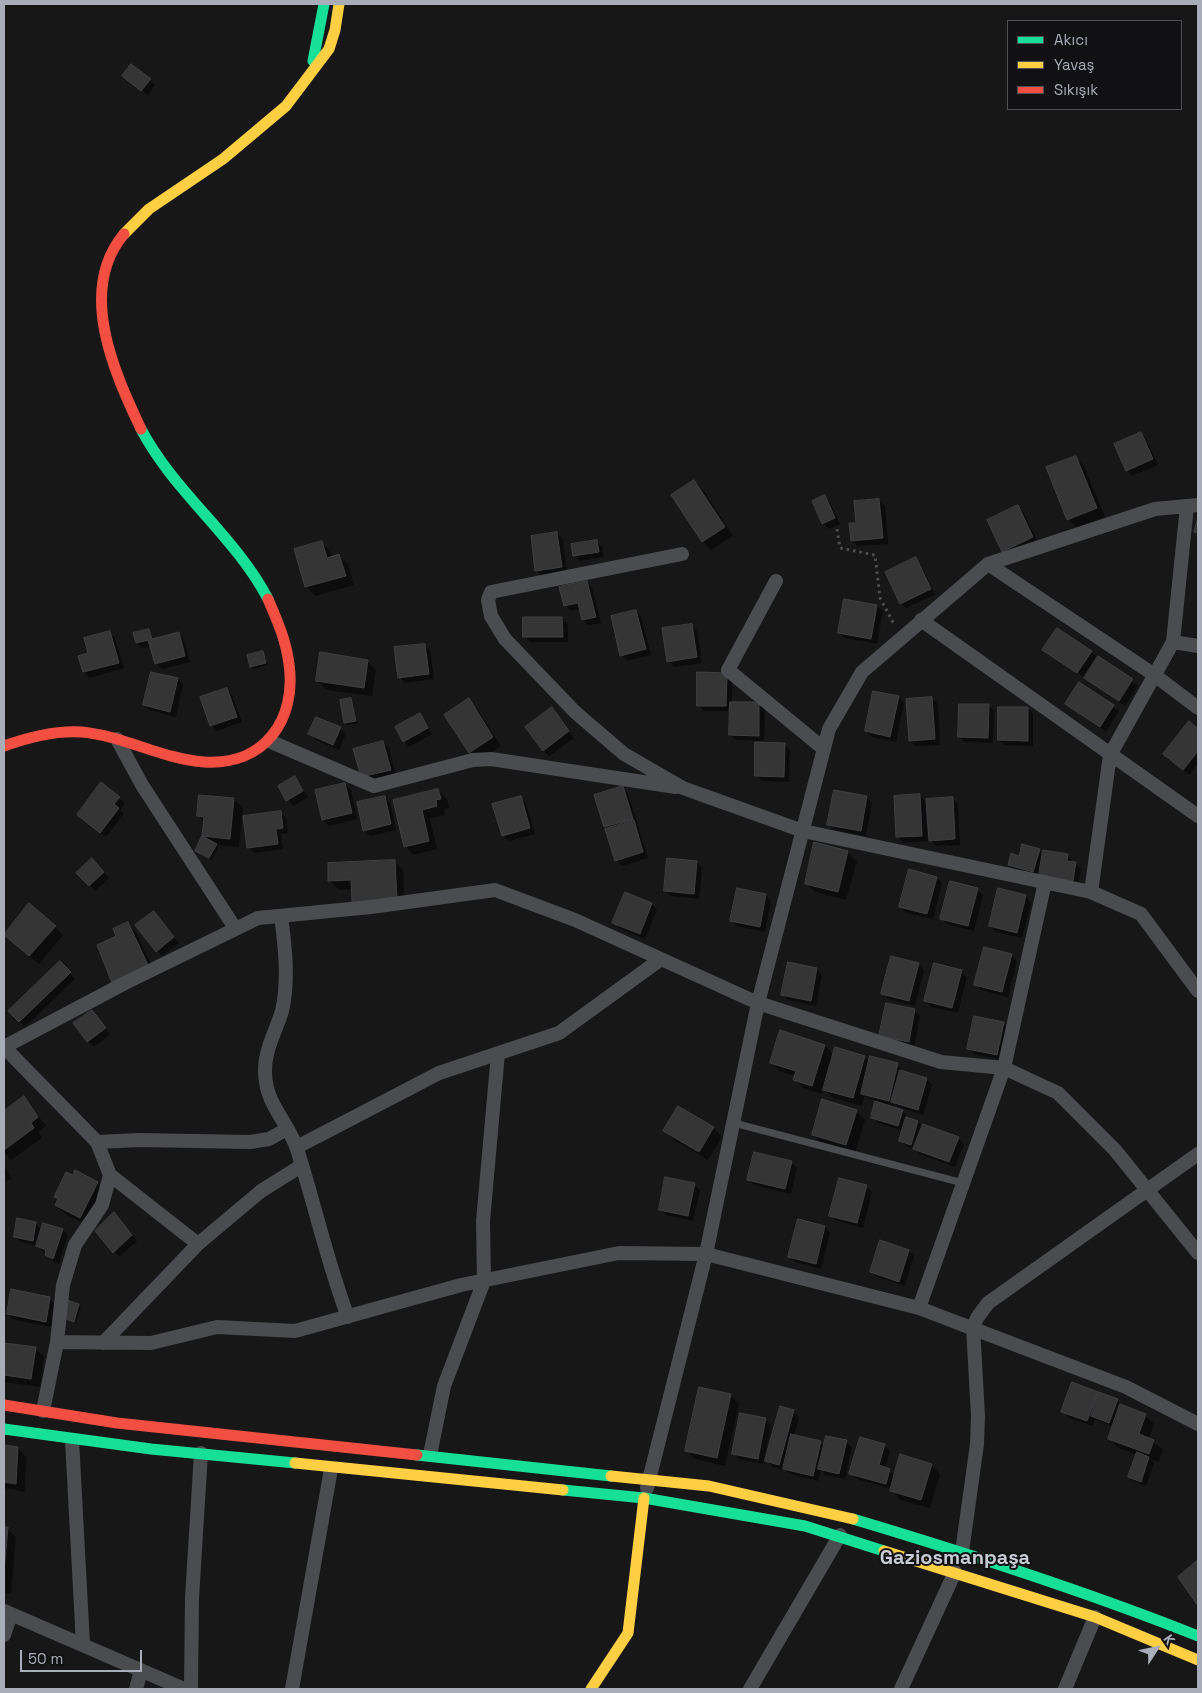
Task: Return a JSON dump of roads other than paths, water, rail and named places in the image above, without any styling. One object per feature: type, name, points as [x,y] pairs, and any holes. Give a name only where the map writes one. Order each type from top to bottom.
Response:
[{"type":"main road","points":[[309,76],[323,19],[324,4]]},
{"type":"main road","points":[[4,746],[56,733],[91,734],[117,739],[190,761],[209,763],[244,756],[269,741],[278,730],[284,717],[289,696],[288,661],[282,630],[273,606],[262,586],[165,468],[136,419],[110,350],[100,302],[101,282],[106,262],[123,233],[150,210],[224,158],[281,111],[327,55],[339,4]]},
{"type":"main road","points":[[4,1405],[126,1424],[710,1486],[828,1512],[962,1552],[1121,1605],[1198,1636]]},
{"type":"main road","points":[[4,1429],[72,1440],[331,1469],[644,1498],[805,1526],[840,1535],[1095,1617],[1198,1660]]},
{"type":"main road","points":[[591,1689],[628,1632],[644,1498]]},
{"type":"street","points":[[644,1498],[706,1254],[758,1003],[829,729],[862,672],[988,564],[1155,510],[1193,506],[1173,642],[1153,674],[1110,755],[1091,892]]},
{"type":"street","points":[[682,554],[491,592],[488,600],[491,616],[506,638],[575,712],[624,754],[683,788],[803,831],[1091,892],[1141,914],[1198,991]]},
{"type":"street","points":[[988,564],[1153,674],[1198,708]]},
{"type":"street","points":[[776,581],[728,670],[824,748]]},
{"type":"street","points":[[921,620],[1198,816]]},
{"type":"street","points":[[1173,642],[1198,646]]},
{"type":"street","points":[[117,739],[142,785],[235,928]]},
{"type":"street","points":[[269,741],[374,786],[474,760],[491,759],[683,788]]},
{"type":"street","points":[[919,1308],[1004,1068],[1045,882]]},
{"type":"street","points":[[198,1244],[110,1175],[97,1142],[4,1047],[258,918],[371,907],[495,890],[575,920],[758,1003],[941,1062],[1004,1068],[1058,1093],[1114,1150],[1198,1253]]},
{"type":"street","points":[[281,916],[285,956],[282,1010],[265,1060],[265,1074],[270,1100],[297,1147],[333,1276],[348,1317]]},
{"type":"street","points":[[297,1147],[439,1073],[559,1033],[660,959]]},
{"type":"street","points":[[430,1455],[444,1386],[484,1281],[483,1221],[498,1053]]},
{"type":"street","points":[[97,1142],[139,1140],[250,1142],[269,1138],[286,1129]]},
{"type":"street","points":[[962,1552],[977,1444],[978,1416],[973,1327],[977,1318],[988,1303],[1146,1189],[1198,1154]]},
{"type":"street","points":[[103,1343],[198,1244],[261,1191],[302,1166]]},
{"type":"street","points":[[43,1411],[57,1342],[62,1285],[75,1245],[102,1205],[110,1175]]},
{"type":"street","points":[[57,1342],[151,1343],[217,1327],[295,1331],[484,1281],[619,1253],[706,1254],[919,1308],[973,1327],[1126,1387],[1198,1424]]},
{"type":"street","points":[[72,1440],[83,1644]]},
{"type":"street","points":[[191,1689],[192,1598],[201,1453]]},
{"type":"street","points":[[292,1689],[331,1469]]},
{"type":"street","points":[[750,1689],[840,1535]]},
{"type":"street","points":[[901,1689],[955,1572]]},
{"type":"street","points":[[4,1635],[7,1612],[184,1689]]},
{"type":"street","points":[[1065,1689],[1095,1617]]},
{"type":"street","points":[[136,1689],[141,1670]]},
{"type":"lane","points":[[734,1123],[963,1183]]},
{"type":"district","name":"Gaziosmanpaşa","points":[[955,1559]]}]
